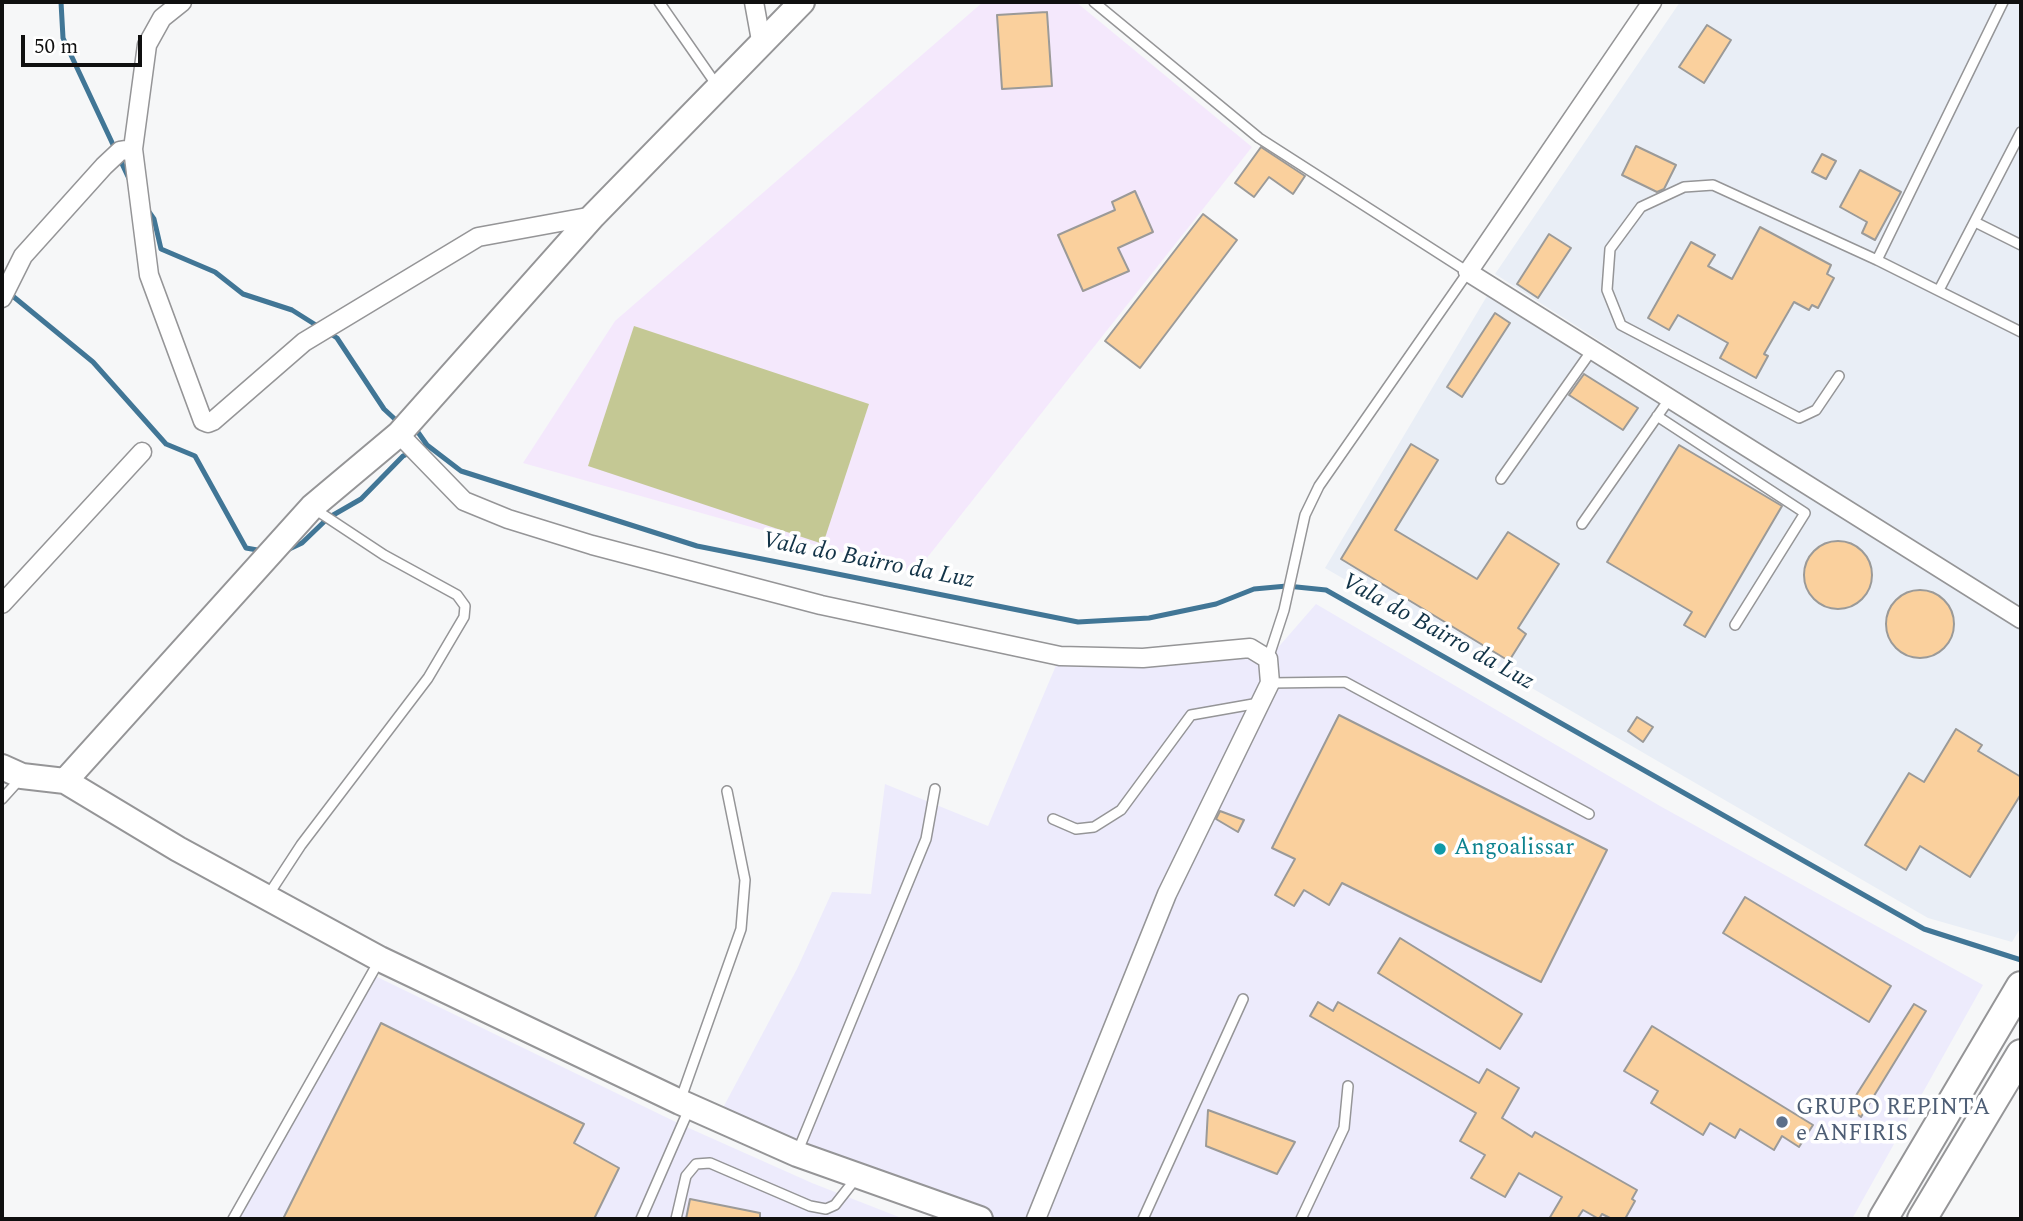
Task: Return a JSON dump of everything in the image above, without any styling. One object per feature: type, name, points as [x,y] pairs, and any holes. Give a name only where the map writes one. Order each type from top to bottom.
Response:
[{"type":"main road","points":[[1883,1219],[2021,986]]},
{"type":"main road","points":[[1922,1219],[2021,1054]]},
{"type":"street","points":[[182,2],[162,18],[147,45],[133,149],[149,275],[200,413],[208,423],[304,342],[463,244],[478,236],[593,216]]},
{"type":"street","points":[[754,2],[762,46]]},
{"type":"street","points":[[65,781],[312,507],[399,434],[593,216],[762,46],[802,2]]},
{"type":"street","points":[[1652,2],[1468,272],[2021,619]]},
{"type":"street","points":[[2,298],[23,256],[104,166],[120,151],[133,149]]},
{"type":"street","points":[[399,434],[427,467],[464,501],[508,520],[592,545],[821,605],[1060,656],[1143,658],[1250,648],[1268,659],[1270,683],[1167,894],[1036,1219]]},
{"type":"street","points":[[2,604],[142,452]]},
{"type":"street","points":[[12,772],[65,781],[178,849],[380,959],[685,1105],[797,1154],[980,1219]]},
{"type":"lane","points":[[659,2],[719,88]]},
{"type":"lane","points":[[1094,2],[1259,138],[1468,272],[1320,486],[1305,515],[1284,610],[1268,659]]},
{"type":"lane","points":[[1877,260],[2003,2]]},
{"type":"lane","points":[[1939,290],[2021,132]]},
{"type":"lane","points":[[1839,376],[1816,410],[1799,418],[1621,325],[1607,290],[1611,249],[1641,207],[1684,187],[1713,185],[1877,260],[2021,332]]},
{"type":"lane","points":[[1975,222],[2021,245]]},
{"type":"lane","points":[[1501,479],[1592,350]]},
{"type":"lane","points":[[1582,524],[1670,398]]},
{"type":"lane","points":[[1657,416],[1805,513],[1735,625]]},
{"type":"lane","points":[[267,898],[302,845],[428,678],[464,617],[465,606],[457,595],[384,555],[312,507]]},
{"type":"lane","points":[[1270,683],[1345,682],[1589,814]]},
{"type":"lane","points":[[1053,819],[1076,829],[1094,827],[1121,810],[1191,715],[1259,702]]},
{"type":"lane","points":[[2,799],[12,772]]},
{"type":"lane","points":[[797,1154],[926,839],[935,789]]},
{"type":"lane","points":[[641,1219],[685,1105],[741,929],[745,880],[727,791]]},
{"type":"lane","points":[[233,1219],[380,959]]},
{"type":"lane","points":[[1143,1219],[1243,999]]},
{"type":"lane","points":[[1301,1219],[1344,1128],[1348,1086]]},
{"type":"lane","points":[[676,1219],[686,1175],[696,1164],[710,1163],[810,1206],[826,1209],[835,1205],[858,1176]]},
{"type":"shaded area","points":[[983,2],[1076,2],[1252,147],[915,573],[523,463],[615,321]]},
{"type":"shaded area","points":[[1680,2],[2021,2],[2021,610],[1495,274]]},
{"type":"shaded area","points":[[1487,296],[2021,629],[2021,927],[2012,942],[1928,918],[1325,568]]},
{"type":"shaded area","points":[[1316,604],[1660,806],[1983,985],[1852,1219],[1055,1219],[1040,1210],[1036,1219],[975,1219],[717,1119],[797,969],[832,892],[871,894],[885,784],[988,826],[1060,656],[1210,650],[1268,659]]},
{"type":"shaded area","points":[[371,974],[682,1125],[812,1183],[904,1219],[234,1219]]},
{"type":"green space","points":[[634,326],[869,404],[823,544],[588,466]]},
{"type":"building","points":[[1047,12],[1052,86],[1002,89],[997,15]]},
{"type":"building","points":[[1707,25],[1731,40],[1704,83],[1679,67]]},
{"type":"building","points":[[1636,146],[1676,165],[1664,189],[1657,192],[1622,175]]},
{"type":"building","points":[[1261,147],[1305,176],[1293,194],[1269,177],[1254,197],[1235,183]]},
{"type":"building","points":[[1822,154],[1836,161],[1826,179],[1812,172]]},
{"type":"building","points":[[1860,170],[1901,192],[1875,240],[1862,233],[1867,222],[1840,207]]},
{"type":"building","points":[[1135,191],[1153,232],[1118,248],[1129,271],[1083,291],[1058,235],[1115,210],[1112,202]]},
{"type":"building","points":[[1203,214],[1237,240],[1140,368],[1105,341]]},
{"type":"building","points":[[1760,227],[1831,265],[1827,274],[1834,278],[1818,308],[1812,305],[1809,310],[1794,302],[1764,354],[1768,356],[1756,378],[1720,358],[1728,343],[1678,315],[1669,330],[1648,318],[1691,242],[1715,255],[1708,266],[1732,279]]},
{"type":"building","points":[[1549,234],[1571,248],[1538,298],[1517,284]]},
{"type":"building","points":[[1495,313],[1510,323],[1462,397],[1447,387]]},
{"type":"building","points":[[1584,374],[1638,408],[1623,430],[1569,395]]},
{"type":"building","points":[[1411,444],[1438,460],[1395,530],[1477,579],[1508,532],[1559,564],[1518,628],[1526,634],[1509,661],[1341,559]]},
{"type":"building","points":[[1679,445],[1782,506],[1705,637],[1684,625],[1692,612],[1607,562]]},
{"type":"building","points":[[1831,541],[1845,541],[1857,546],[1867,556],[1872,575],[1867,594],[1857,604],[1845,609],[1831,609],[1819,604],[1809,594],[1804,582],[1804,568],[1809,556],[1819,546]]},
{"type":"building","points":[[1913,590],[1927,590],[1939,595],[1949,605],[1954,624],[1949,643],[1939,653],[1927,658],[1913,658],[1901,653],[1891,643],[1886,631],[1886,617],[1891,605],[1901,595]]},
{"type":"building","name":"Angoalissar","points":[[1339,715],[1607,850],[1541,982],[1342,883],[1329,905],[1304,890],[1294,906],[1275,895],[1295,859],[1272,848]]},
{"type":"building","points":[[1637,717],[1653,727],[1643,742],[1628,731]]},
{"type":"building","points":[[1956,729],[1982,745],[1978,751],[2021,777],[2021,794],[1970,877],[1920,846],[1906,870],[1865,845],[1909,773],[1924,782]]},
{"type":"building","points":[[1220,811],[1244,820],[1238,832],[1216,819]]},
{"type":"building","points":[[1745,897],[1891,986],[1869,1022],[1723,933]]},
{"type":"building","points":[[1400,938],[1522,1014],[1500,1049],[1378,973]]},
{"type":"building","points":[[1318,1002],[1333,1011],[1338,1002],[1479,1083],[1487,1069],[1519,1088],[1502,1118],[1532,1137],[1535,1132],[1637,1190],[1632,1199],[1635,1201],[1625,1219],[1612,1219],[1602,1214],[1599,1219],[1583,1210],[1577,1219],[1549,1219],[1562,1197],[1519,1173],[1505,1197],[1471,1178],[1485,1155],[1460,1141],[1476,1113],[1310,1016]]},
{"type":"building","points":[[1914,1004],[1926,1011],[1861,1117],[1848,1108]]},
{"type":"building","points":[[381,1023],[584,1124],[574,1143],[619,1168],[594,1219],[283,1219]]},
{"type":"building","points":[[1652,1026],[1813,1125],[1799,1147],[1782,1136],[1774,1150],[1740,1129],[1735,1138],[1710,1123],[1703,1135],[1651,1103],[1658,1091],[1624,1071]]},
{"type":"building","points":[[1208,1110],[1295,1142],[1277,1174],[1206,1146]]},
{"type":"building","points":[[690,1199],[760,1213],[760,1219],[686,1219]]},
{"type":"waterway","points":[[61,2],[63,38],[131,183]]},
{"type":"waterway","points":[[147,209],[154,219],[161,249],[215,272],[243,294],[292,310],[319,327]]},
{"type":"waterway","points":[[9,293],[93,362],[166,444],[195,456],[246,548],[263,551]]},
{"type":"waterway","points":[[328,332],[337,338],[384,409],[398,422]]},
{"type":"waterway","points":[[415,428],[427,445]]},
{"type":"waterway","name":"Vala do Bairro da Luz","points":[[285,551],[302,543],[328,518],[361,499],[403,456],[427,445],[461,471],[697,546],[1078,622],[1149,618],[1216,604],[1254,589],[1287,586],[1326,590],[1924,929],[2021,960]]},
{"type":"place","name":"Angoalissar","points":[[1440,849]]},
{"type":"place","name":"GRUPO REPINTA e ANFIRIS","points":[[1782,1122]]}]
